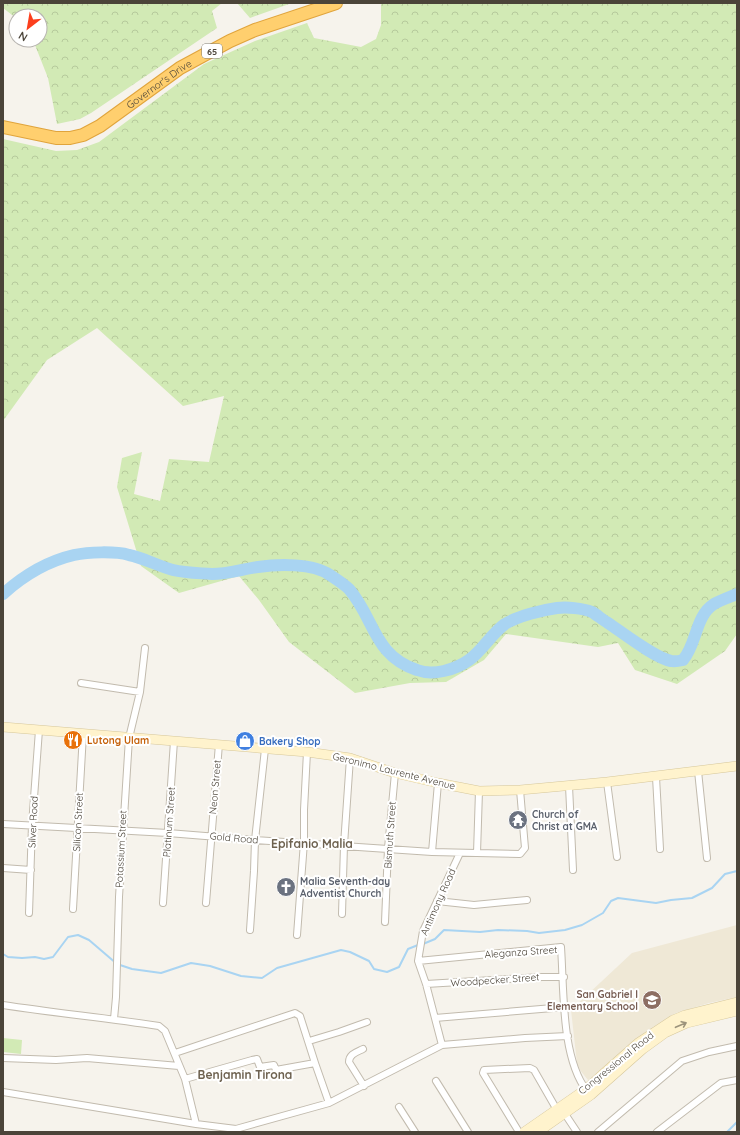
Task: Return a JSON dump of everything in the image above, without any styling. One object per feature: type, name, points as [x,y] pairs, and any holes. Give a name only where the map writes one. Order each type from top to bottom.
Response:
[{"type":"highway","name":"Governor's Drive","points":[[3,127],[56,138],[70,138],[83,135],[100,126],[180,68],[230,41],[255,30],[336,3]]},
{"type":"street","name":"Potassium Street","points":[[114,1019],[122,830],[129,738],[140,692],[145,648]]},
{"type":"street","points":[[81,683],[140,692]]},
{"type":"street","name":"Geronimo Laurente Avenue","points":[[3,727],[307,752],[350,758],[395,773],[479,791],[520,790],[569,786],[656,777],[737,766]]},
{"type":"street","name":"Silver Road","points":[[29,913],[32,825],[39,730]]},
{"type":"street","name":"Silicon Street","points":[[74,909],[83,734]]},
{"type":"street","name":"Platinum Street","points":[[163,903],[174,740]]},
{"type":"street","name":"Neon Street","points":[[206,903],[219,744]]},
{"type":"street","points":[[250,930],[255,840],[265,749]]},
{"type":"street","points":[[297,935],[304,842],[307,752]]},
{"type":"street","points":[[342,914],[344,845],[350,758]]},
{"type":"street","points":[[698,771],[707,858]]},
{"type":"street","name":"Bismuth Street","points":[[385,922],[388,848],[395,773]]},
{"type":"street","points":[[656,777],[660,849]]},
{"type":"street","points":[[607,782],[617,857]]},
{"type":"street","points":[[432,852],[438,783]]},
{"type":"street","points":[[569,786],[573,870]]},
{"type":"street","points":[[479,791],[477,853],[520,854],[525,848],[520,790]]},
{"type":"street","name":"Gold Road","points":[[3,824],[168,832],[255,840],[304,842],[432,852],[477,853]]},
{"type":"street","name":"Antimony Road","points":[[442,1045],[426,984],[418,961],[423,931],[460,853]]},
{"type":"street","points":[[3,868],[31,870]]},
{"type":"street","points":[[437,901],[474,905],[527,900]]},
{"type":"street","name":"Aleganza Street","points":[[418,961],[562,947],[565,1006],[570,1052],[578,1075],[588,1092]]},
{"type":"street","name":"Woodpecker Street","points":[[426,984],[564,977]]},
{"type":"street","name":"Congressional Road","points":[[588,1092],[638,1043],[672,1020],[685,1015],[737,1002]]},
{"type":"street","points":[[3,1005],[114,1019],[162,1028],[165,1031],[175,1053],[185,1079],[196,1124]]},
{"type":"street","points":[[435,1018],[565,1006]]},
{"type":"street","name":"Congressional Road","points":[[524,1132],[546,1122],[561,1112],[665,1033],[688,1023],[737,1011]]},
{"type":"street","points":[[175,1053],[295,1013],[300,1016],[329,1103]]},
{"type":"street","points":[[308,1041],[367,1022]]},
{"type":"street","points":[[3,1092],[196,1124],[236,1129],[329,1103],[442,1045],[568,1036]]},
{"type":"street","points":[[598,1132],[682,1061],[708,1052],[737,1046]]},
{"type":"street","points":[[363,1049],[351,1056],[349,1058],[349,1062],[364,1086]]},
{"type":"street","points":[[3,1058],[56,1060],[87,1058],[179,1066]]},
{"type":"street","points":[[185,1079],[257,1059],[260,1067],[274,1066],[276,1070],[315,1063]]},
{"type":"street","points":[[519,1132],[483,1073],[484,1070],[534,1070],[561,1112],[577,1132]]},
{"type":"street","points":[[657,1132],[721,1083],[737,1080]]},
{"type":"street","points":[[436,1081],[468,1132]]},
{"type":"street","points":[[399,1107],[415,1132]]},
{"type":"street","name":"Congressional Road","points":[[538,1132],[546,1122]]},
{"type":"shaded area","name":"San Gabriel I Elementary School","points":[[737,925],[737,997],[709,1003],[676,1013],[653,1027],[588,1080],[580,1070],[577,1063],[571,1010],[632,953]]},
{"type":"green space","points":[[3,3],[222,3],[212,11],[217,28],[91,113],[80,119],[57,124],[48,78],[36,48],[48,48],[48,8],[8,8],[8,12],[3,8]]},
{"type":"green space","points":[[237,3],[292,3],[250,18]]},
{"type":"green space","points":[[381,3],[737,3],[737,634],[725,651],[677,684],[635,670],[618,643],[598,647],[506,634],[484,660],[446,682],[410,683],[355,693],[289,642],[259,600],[239,576],[179,593],[141,566],[117,487],[122,458],[142,452],[134,494],[160,501],[169,459],[209,462],[224,396],[183,406],[97,328],[47,360],[3,421],[3,139],[56,151],[77,150],[99,142],[204,64],[255,41],[307,23],[314,38],[361,47],[376,39],[381,25]]},
{"type":"green space","points":[[3,1038],[22,1040],[21,1054],[3,1052]]},
{"type":"waterway","points":[[3,594],[27,575],[45,565],[74,555],[87,553],[109,552],[123,554],[140,558],[173,570],[212,574],[266,566],[305,566],[323,571],[345,585],[358,600],[376,635],[391,655],[403,663],[423,672],[444,671],[457,667],[479,652],[491,637],[510,621],[537,612],[561,608],[579,609],[592,612],[639,645],[664,659],[672,661],[683,660],[688,653],[703,616],[708,609],[714,604],[737,594]]},
{"type":"waterway","points":[[423,944],[435,939],[444,930],[480,932],[498,930],[539,933],[565,930],[582,925],[603,913],[611,901],[618,898],[656,903],[692,898],[712,888],[725,874],[737,871]]},
{"type":"waterway","points":[[3,954],[8,957],[22,958],[35,957],[44,959],[53,957],[68,937],[78,935],[89,940],[117,964],[132,969],[161,973],[191,963],[210,966],[241,976],[262,978],[277,968],[341,950],[350,952],[369,961],[374,969],[387,972],[399,967],[408,949],[418,945]]},
{"type":"waterway","points":[[727,1132],[737,1122]]},
{"type":"place","name":"Lutong Ulam","points":[[73,740]]},
{"type":"place","name":"Bakery Shop","points":[[245,741]]},
{"type":"place","name":"Church of Christ at GMA","points":[[518,820]]},
{"type":"place","name":"Malia Seventh-day Adventist Church","points":[[286,887]]},
{"type":"place","name":"San Gabriel I Elementary School","points":[[652,1000]]},
{"type":"district","name":"Epifanio Malia","points":[[312,843]]},
{"type":"district","name":"Benjamin Tirona","points":[[245,1074]]}]
